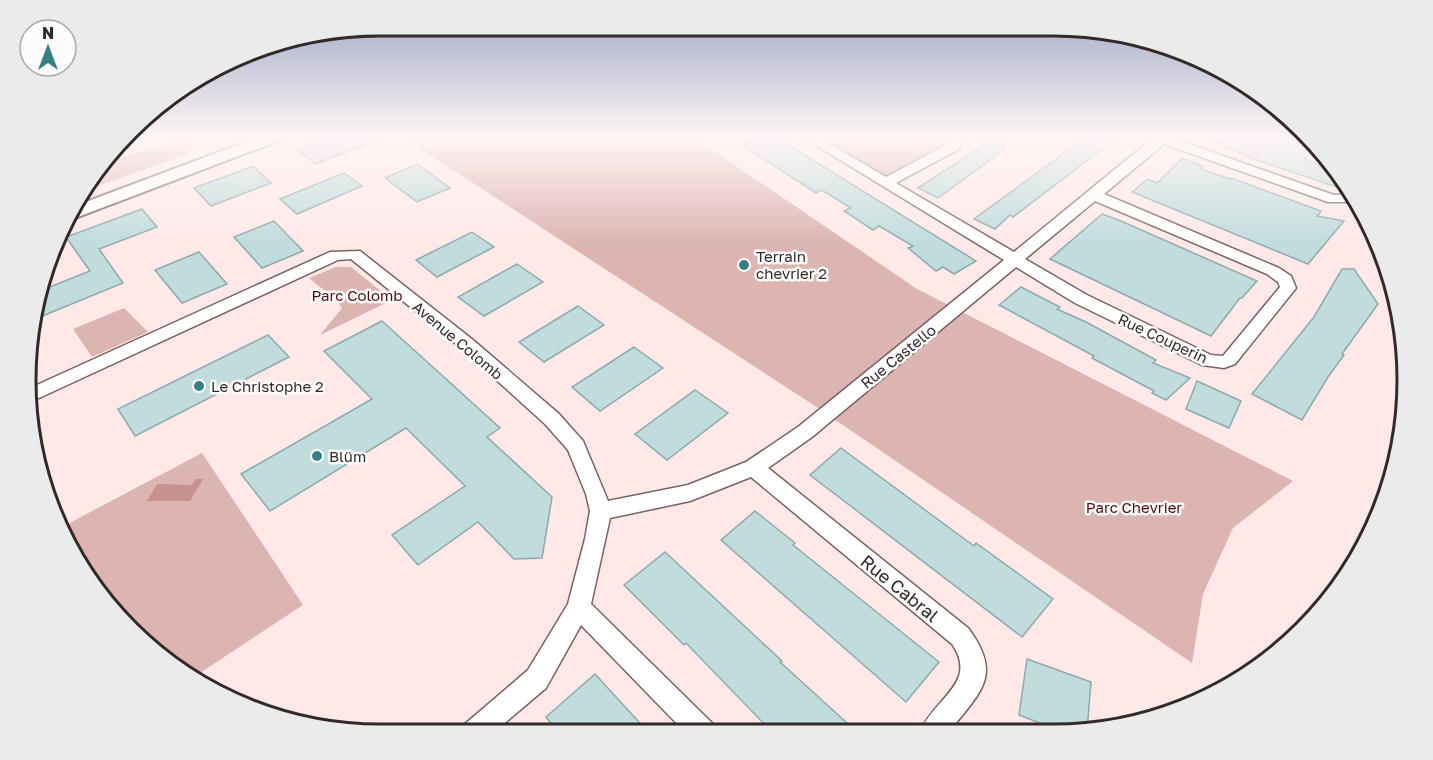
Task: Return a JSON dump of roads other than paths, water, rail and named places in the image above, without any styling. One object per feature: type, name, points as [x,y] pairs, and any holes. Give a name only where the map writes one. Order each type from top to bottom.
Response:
[{"type":"street","points":[[91,193],[146,173]]},
{"type":"street","points":[[81,210],[177,173]]},
{"type":"street","points":[[870,173],[1016,260]]},
{"type":"street","points":[[886,183],[904,173]]},
{"type":"street","name":"Rue Castello","points":[[600,511],[690,493],[753,468],[805,432],[1120,173]]},
{"type":"street","points":[[1260,173],[1333,199],[1345,198]]},
{"type":"street","name":"Rue Couperin","points":[[1016,260],[1081,299],[1212,362],[1229,360],[1288,288],[1286,280],[1274,272],[1094,195]]},
{"type":"street","name":"Avenue Colomb","points":[[37,393],[335,255],[355,254],[467,344],[565,432],[583,460],[600,511],[596,539],[579,607],[537,679],[484,724]]},
{"type":"street","name":"Rue Cabral","points":[[753,468],[960,636],[973,654],[972,682],[939,724]]},
{"type":"street","points":[[579,607],[695,724]]},
{"type":"place","name":"Terrain chevrier 2","points":[[744,265]]},
{"type":"place","name":"Le Christophe 2","points":[[199,386]]},
{"type":"place","name":"Blüm","points":[[317,456]]},
{"type":"park label","name":"Parc Colomb","points":[[357,295]]},
{"type":"park label","name":"Parc Chevrier","points":[[1134,507]]}]
